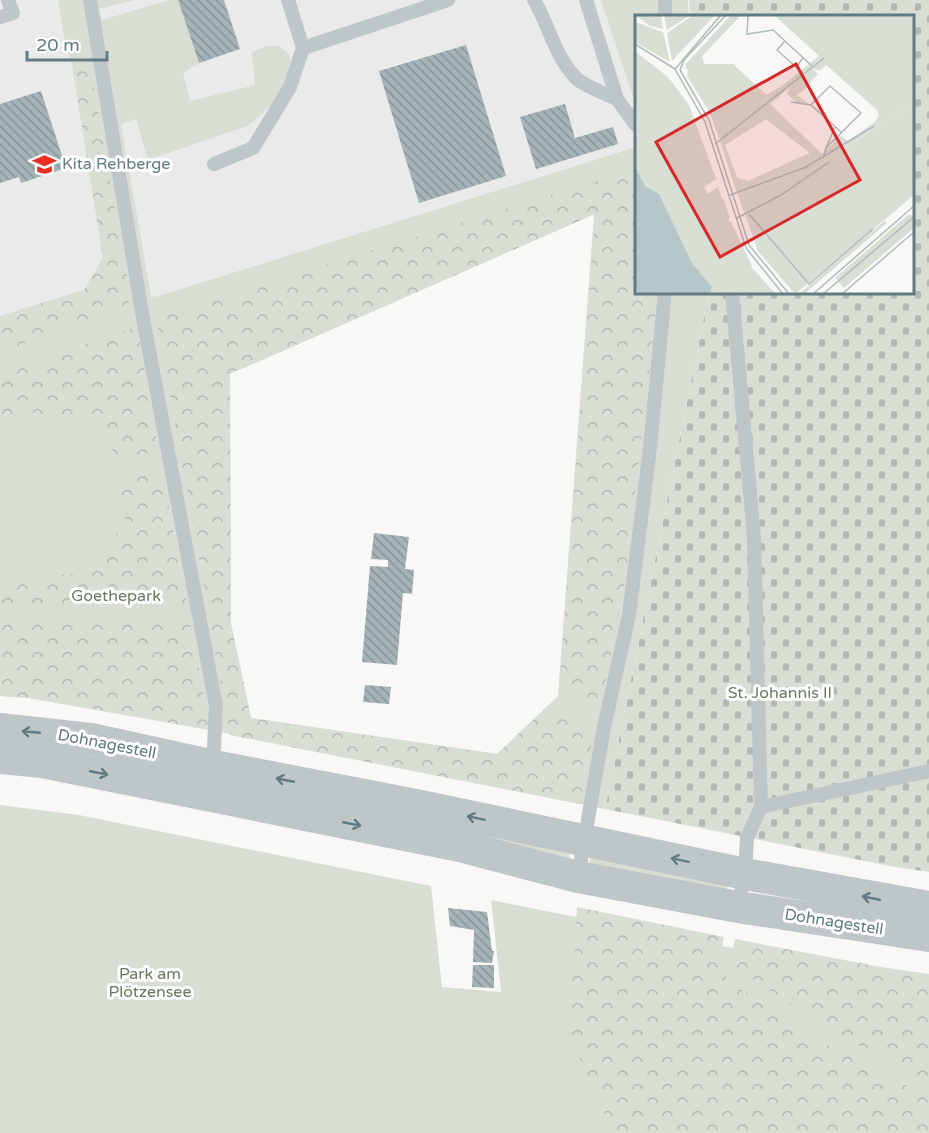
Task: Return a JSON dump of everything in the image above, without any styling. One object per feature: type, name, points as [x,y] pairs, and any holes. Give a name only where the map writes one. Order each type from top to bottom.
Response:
[{"type":"street","name":"Dohnagestell","points":[[0,729],[91,740],[211,780]]},
{"type":"street","name":"Dohnagestell","points":[[0,758],[211,780],[413,820],[584,840],[745,874],[929,907]]},
{"type":"street","name":"Dohnagestell","points":[[413,820],[460,846],[578,877],[738,907],[929,936]]},
{"type":"lane","points":[[0,17],[13,13],[8,0]]},
{"type":"lane","points":[[90,0],[142,313],[216,706],[211,780]]},
{"type":"lane","points":[[214,164],[252,148],[290,87],[303,48],[288,0]]},
{"type":"lane","points":[[303,48],[448,0]]},
{"type":"lane","points":[[534,0],[555,46],[577,79],[617,99]]},
{"type":"lane","points":[[586,0],[617,99],[635,124]]},
{"type":"lane","points":[[578,877],[604,727],[629,615],[650,448],[665,294]]},
{"type":"lane","points":[[732,294],[754,537],[761,807],[747,838],[745,874],[738,907]]},
{"type":"lane","points":[[761,807],[929,771]]},
{"type":"shaded area","name":"Kita Rehberge","points":[[0,0],[58,0],[66,48],[72,64],[103,258],[84,290],[0,316]]},
{"type":"shaded area","points":[[99,0],[656,0],[635,15],[635,147],[155,297],[151,295]]},
{"type":"green space","name":"Goethepark","points":[[58,0],[134,0],[100,9],[102,20],[169,0],[178,0],[199,63],[183,73],[190,101],[255,85],[252,52],[267,46],[279,46],[289,54],[292,66],[291,75],[271,105],[247,126],[148,160],[136,119],[121,124],[151,295],[155,297],[635,147],[635,294],[709,294],[605,809],[210,730],[29,698],[0,696],[0,316],[84,290],[103,258],[72,64],[66,49]],"holes":[[[594,214],[558,696],[497,754],[251,718],[231,624],[230,374]]]},
{"type":"green space","points":[[601,0],[688,0],[689,15],[635,15],[635,103]]},
{"type":"green space","name":"St. Johannis II","points":[[689,0],[929,0],[929,872],[605,809],[709,294],[914,294],[914,15],[690,15]]},
{"type":"green space","points":[[80,62],[90,67],[131,299],[122,310],[42,336],[0,354],[0,316],[84,290],[103,258],[72,64]]},
{"type":"green space","points":[[635,169],[635,294],[658,294],[625,580],[603,696],[592,703],[559,689],[595,214],[230,374],[231,624],[251,718],[497,754],[546,708],[582,725],[593,739],[580,804],[230,735],[156,317]]},
{"type":"green space","points":[[137,327],[158,449],[116,465],[107,426],[24,411],[0,427],[0,377],[45,358]]},
{"type":"green space","points":[[161,466],[187,604],[0,608],[0,575],[1,578],[80,574],[126,524],[118,478]]},
{"type":"green space","points":[[101,620],[190,622],[210,730],[29,698],[0,696],[0,625]]},
{"type":"green space","name":"Park am Plötzensee","points":[[0,805],[79,815],[431,886],[442,987],[501,992],[491,900],[898,981],[929,985],[929,1133],[0,1133]]},
{"type":"green space","points":[[430,822],[570,851],[569,860]]},
{"type":"green space","points":[[590,856],[727,884],[726,893],[589,866]]},
{"type":"green space","points":[[577,907],[724,937],[721,966],[730,982],[816,1039],[929,1097],[929,1133],[617,1133],[604,1113],[569,1034]]},
{"type":"green space","points":[[735,939],[929,974],[929,1081],[814,1021],[734,966],[731,962]]},
{"type":"building","points":[[178,0],[224,0],[240,49],[199,63]]},
{"type":"building","points":[[466,45],[506,176],[419,203],[379,71]]},
{"type":"building","points":[[41,91],[66,168],[21,183],[19,177],[0,183],[0,104]]},
{"type":"building","points":[[565,104],[575,138],[613,127],[618,144],[536,169],[520,117]]},
{"type":"building","points":[[374,533],[409,537],[405,569],[414,570],[412,594],[403,593],[397,665],[362,662],[370,566],[388,567],[388,560],[371,559]]},
{"type":"building","points":[[365,685],[391,687],[389,704],[363,702]]},
{"type":"building","points":[[448,908],[487,912],[492,951],[494,951],[492,963],[473,962],[474,930],[450,926]]},
{"type":"building","points":[[473,965],[494,965],[494,988],[472,987]]},
{"type":"place","name":"Kita Rehberge","points":[[44,164]]}]
